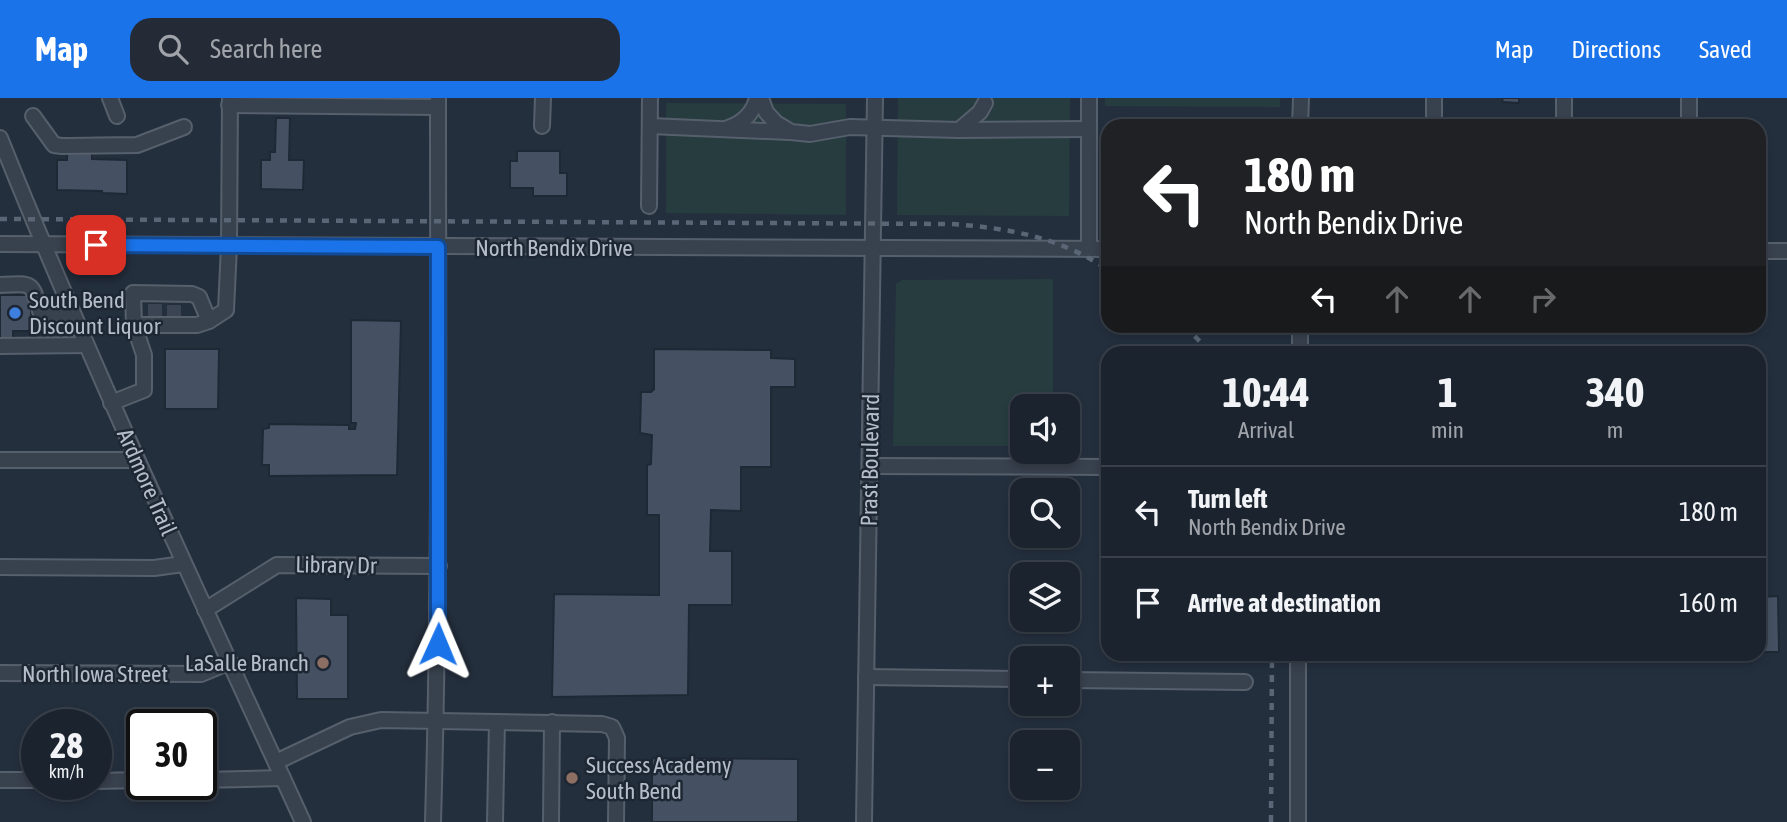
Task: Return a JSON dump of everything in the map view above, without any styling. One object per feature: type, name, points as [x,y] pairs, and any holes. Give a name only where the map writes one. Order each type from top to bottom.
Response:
[{"type":"street","points":[[110,98],[117,116]]},
{"type":"street","points":[[542,98],[542,126]]},
{"type":"street","points":[[649,206],[650,98]]},
{"type":"street","points":[[727,128],[740,123],[748,116],[759,98]]},
{"type":"street","points":[[759,98],[771,118],[791,132]]},
{"type":"street","name":"Prast Boulevard","points":[[864,822],[875,98]]},
{"type":"street","points":[[1089,98],[1089,249]]},
{"type":"street","points":[[1300,119],[1301,98]]},
{"type":"street","points":[[1434,98],[1434,119]]},
{"type":"street","points":[[1564,98],[1564,119]]},
{"type":"street","points":[[1689,98],[1689,119]]},
{"type":"street","points":[[959,130],[980,112],[985,100]]},
{"type":"street","points":[[985,100],[985,114],[989,122],[1003,131]]},
{"type":"street","points":[[134,325],[155,322],[197,325],[226,310],[229,102],[438,103],[439,566],[433,822]]},
{"type":"street","points":[[33,116],[54,145],[62,146],[137,145],[184,127]]},
{"type":"street","points":[[650,126],[810,134],[850,127],[1003,131],[1089,129]]},
{"type":"street","name":"Ardmore Trail","points":[[0,138],[136,460],[303,822]]},
{"type":"street","name":"North Bendix Drive","points":[[0,244],[1101,249]]},
{"type":"street","points":[[1766,251],[1787,251]]},
{"type":"street","points":[[0,285],[28,284],[33,287],[41,314],[73,313]]},
{"type":"street","points":[[111,403],[144,390],[144,355],[134,325],[133,293],[155,297],[192,294],[199,297],[209,321]]},
{"type":"street","points":[[0,346],[86,345]]},
{"type":"street","points":[[0,460],[136,460]]},
{"type":"street","points":[[870,466],[1101,467]]},
{"type":"street","points":[[0,567],[142,569],[183,564]]},
{"type":"street","name":"Library Dr","points":[[205,610],[277,565],[439,566]]},
{"type":"street","points":[[1297,822],[1298,661]]},
{"type":"street","name":"North Iowa Street","points":[[0,673],[201,674],[230,662]]},
{"type":"street","points":[[866,677],[1010,679]]},
{"type":"street","points":[[1080,680],[1245,682]]},
{"type":"street","points":[[276,762],[363,722],[381,720],[602,724],[612,727],[617,738],[616,822]]},
{"type":"street","points":[[495,822],[497,722]]},
{"type":"street","points":[[551,822],[552,722]]},
{"type":"street","points":[[217,780],[283,778]]},
{"type":"street","points":[[0,780],[21,780]]},
{"type":"green space","points":[[898,98],[1070,98],[1069,216],[897,215]]},
{"type":"green space","points":[[1105,98],[1280,98],[1280,107],[1105,106]]},
{"type":"green space","points":[[666,103],[846,104],[846,215],[666,213]]},
{"type":"green space","points":[[1053,279],[1053,394],[1010,394],[1010,446],[893,446],[896,284],[902,280]]},
{"type":"building","points":[[1503,98],[1519,98],[1519,103],[1502,102]]},
{"type":"building","points":[[276,118],[290,118],[289,160],[304,160],[303,190],[261,189],[261,160],[270,160],[270,152],[275,152]]},
{"type":"building","points":[[68,137],[92,137],[92,159],[127,160],[127,194],[57,190],[57,160],[67,160]]},
{"type":"building","points":[[517,151],[560,151],[560,173],[567,173],[567,196],[533,196],[533,188],[510,188],[510,161],[517,161]]},
{"type":"building","name":"South Bend Discount Liquor","points":[[0,295],[31,295],[31,331],[13,331],[13,341],[0,341]]},
{"type":"building","points":[[351,320],[401,321],[397,475],[269,476],[269,465],[262,465],[263,429],[269,428],[269,424],[349,425],[349,429],[355,429],[356,423],[351,423]]},
{"type":"building","points":[[165,349],[219,349],[218,409],[165,409]]},
{"type":"building","points":[[654,349],[771,350],[771,358],[795,359],[795,387],[771,387],[771,467],[741,467],[741,511],[711,510],[710,551],[732,551],[732,605],[689,605],[688,695],[552,697],[554,594],[659,595],[659,515],[647,515],[647,465],[651,464],[652,435],[640,433],[641,392],[651,392],[654,389]]},
{"type":"building","points":[[1778,596],[1779,652],[1766,652],[1766,597]]},
{"type":"building","name":"LaSalle Branch","points":[[296,598],[331,599],[331,615],[348,615],[348,699],[297,699]]},
{"type":"building","points":[[652,758],[798,759],[798,822],[652,822]]},
{"type":"tunnel","points":[[174,299],[174,319]]},
{"type":"tunnel","points":[[155,300],[155,318]]},
{"type":"railway","points":[[0,219],[951,224],[993,228],[1033,236],[1071,249],[1101,266]]},
{"type":"railway","points":[[1192,333],[1204,346]]},
{"type":"railway","points":[[1271,822],[1272,661]]},
{"type":"place","name":"South Bend Discount Liquor","points":[[15,313]]},
{"type":"place","name":"LaSalle Branch","points":[[323,663]]},
{"type":"place","name":"Success Academy South Bend","points":[[572,778]]},
{"type":"route","points":[[96,245],[438,247],[438,644]]}]
